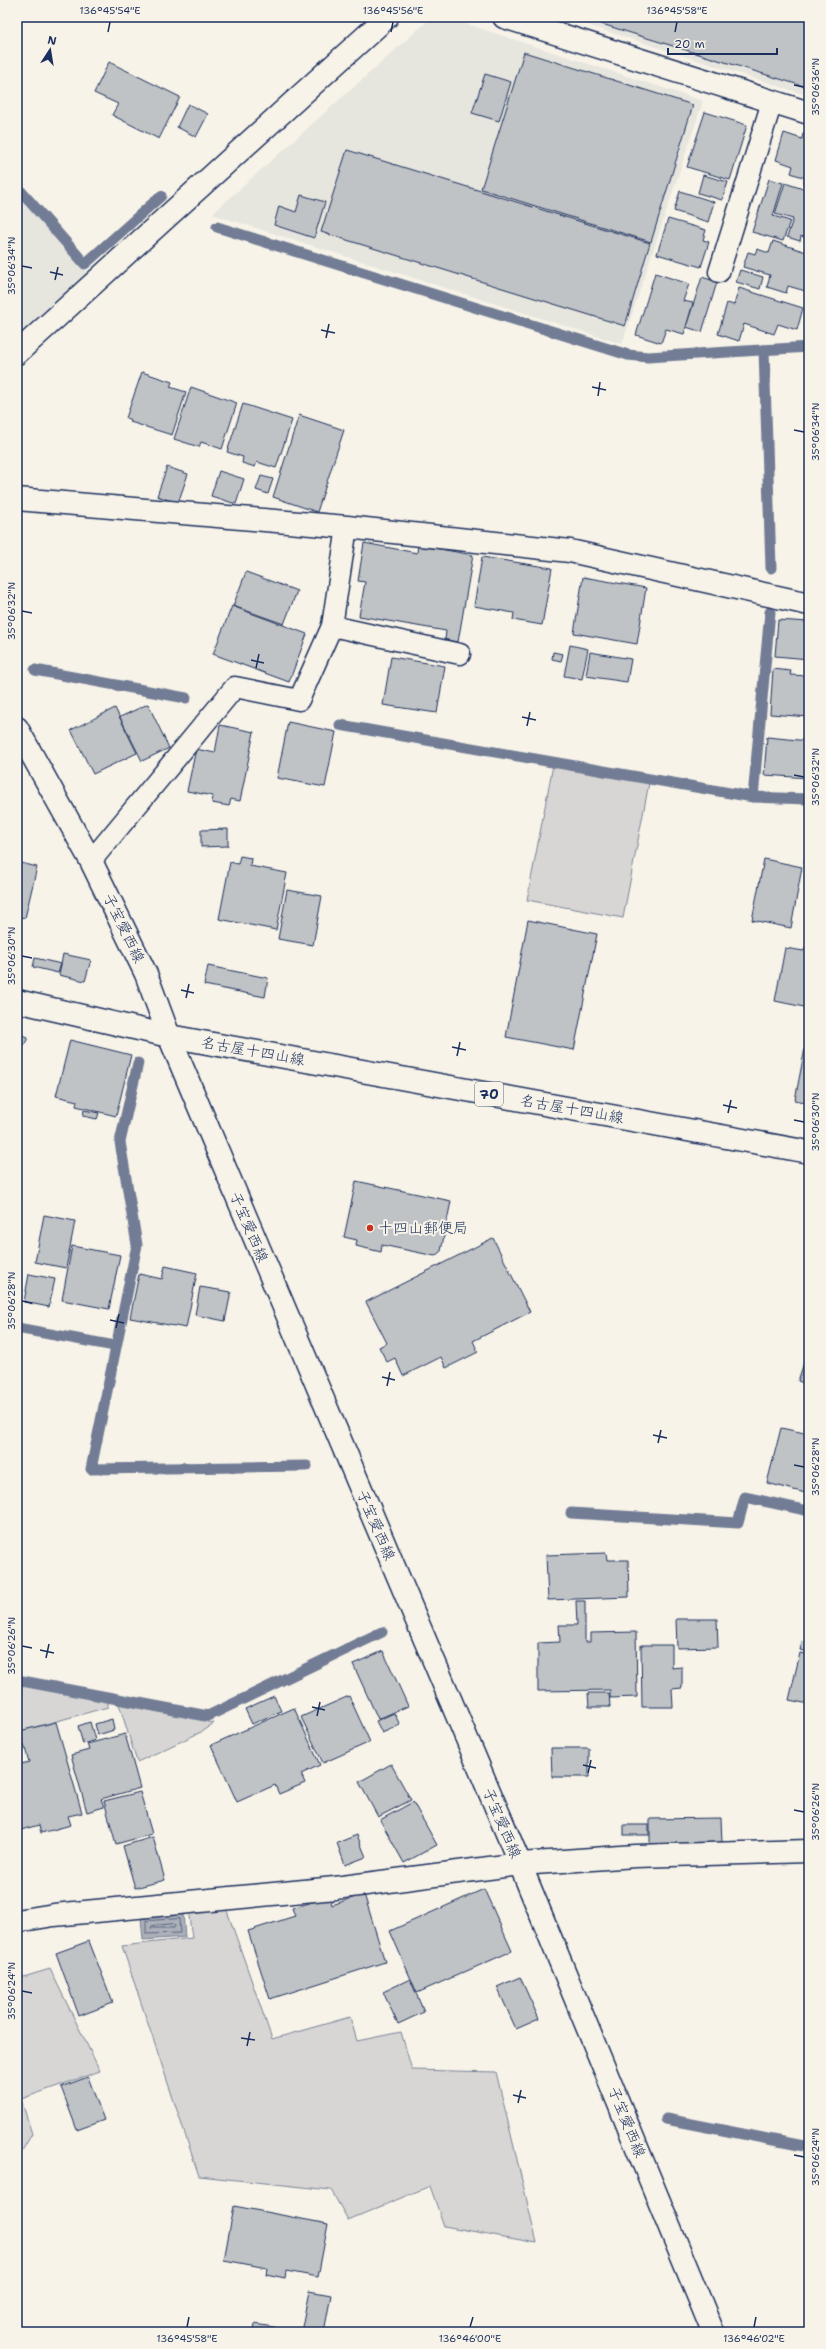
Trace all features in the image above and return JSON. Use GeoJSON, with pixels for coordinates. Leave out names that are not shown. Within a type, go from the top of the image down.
{"type":"FeatureCollection","features":[{"type":"Feature","properties":{"kind":"street"},"geometry":{"type":"LineString","coordinates":[[17,353],[387,17]]}},
{"type":"Feature","properties":{"kind":"street"},"geometry":{"type":"LineString","coordinates":[[504,17],[809,113]]}},
{"type":"Feature","properties":{"kind":"street"},"geometry":{"type":"LineString","coordinates":[[17,499],[347,527],[570,551],[809,604]]}},
{"type":"Feature","properties":{"kind":"street","name":"子宝愛西線"},"geometry":{"type":"LineString","coordinates":[[17,728],[91,861],[146,974],[169,1036],[520,1864],[713,2332]]}},
{"type":"Feature","properties":{"kind":"street","name":"名古屋十四山線"},"geometry":{"type":"LineString","coordinates":[[17,1001],[169,1036],[809,1152]]}},
{"type":"Feature","properties":{"kind":"street"},"geometry":{"type":"LineString","coordinates":[[17,1921],[54,1915],[335,1888],[520,1864],[635,1856],[809,1851]]}},
{"type":"Feature","properties":{"kind":"lane"},"geometry":{"type":"LineString","coordinates":[[719,272],[772,102]]}},
{"type":"Feature","properties":{"kind":"lane"},"geometry":{"type":"LineString","coordinates":[[91,861],[235,687],[299,700],[332,626],[347,527]]}},
{"type":"Feature","properties":{"kind":"lane"},"geometry":{"type":"LineString","coordinates":[[332,626],[460,654]]}},
{"type":"Feature","properties":{"kind":"shaded area"},"geometry":{"type":"Polygon","coordinates":[[[432,17],[445,17],[703,101],[622,344],[212,214],[432,17]]]}},
{"type":"Feature","properties":{"kind":"shaded area"},"geometry":{"type":"Polygon","coordinates":[[[562,17],[809,17],[809,96],[562,17]]]}},
{"type":"Feature","properties":{"kind":"shaded area"},"geometry":{"type":"Polygon","coordinates":[[[17,193],[88,273],[17,337],[17,193]]]}},
{"type":"Feature","properties":{"kind":"shaded area"},"geometry":{"type":"Polygon","coordinates":[[[553,765],[649,783],[623,918],[527,900],[553,765]]]}},
{"type":"Feature","properties":{"kind":"shaded area"},"geometry":{"type":"Polygon","coordinates":[[[17,1684],[108,1700],[108,1707],[17,1732],[17,1684]]]}},
{"type":"Feature","properties":{"kind":"shaded area"},"geometry":{"type":"Polygon","coordinates":[[[119,1704],[214,1723],[201,1732],[137,1762],[119,1704]]]}},
{"type":"Feature","properties":{"kind":"shaded area"},"geometry":{"type":"Polygon","coordinates":[[[226,1908],[272,2039],[350,2017],[357,2041],[401,2032],[412,2070],[496,2072],[537,2243],[444,2226],[430,2186],[348,2220],[331,2190],[199,2176],[122,1946],[192,1938],[188,1909],[226,1908]]]}},
{"type":"Feature","properties":{"kind":"shaded area"},"geometry":{"type":"Polygon","coordinates":[[[50,1969],[100,2071],[21,2099],[32,2134],[17,2159],[17,1979],[50,1969]]]}},
{"type":"Feature","properties":{"kind":"water"},"geometry":{"type":"Polygon","coordinates":[[[183,1914],[185,1937],[143,1940],[141,1918],[183,1914]]]}},
{"type":"Feature","properties":{"kind":"building"},"geometry":{"type":"Polygon","coordinates":[[[579,17],[809,17],[809,88],[579,17]]]}},
{"type":"Feature","properties":{"kind":"building"},"geometry":{"type":"Polygon","coordinates":[[[524,52],[693,105],[651,242],[481,189],[524,52]]]}},
{"type":"Feature","properties":{"kind":"building"},"geometry":{"type":"Polygon","coordinates":[[[109,62],[180,97],[159,139],[112,115],[118,104],[94,93],[109,62]]]}},
{"type":"Feature","properties":{"kind":"building"},"geometry":{"type":"Polygon","coordinates":[[[485,74],[511,82],[499,121],[472,113],[485,74]]]}},
{"type":"Feature","properties":{"kind":"building"},"geometry":{"type":"Polygon","coordinates":[[[188,104],[208,114],[196,137],[177,127],[188,104]]]}},
{"type":"Feature","properties":{"kind":"building"},"geometry":{"type":"Polygon","coordinates":[[[705,112],[747,125],[730,180],[687,167],[705,112]]]}},
{"type":"Feature","properties":{"kind":"building"},"geometry":{"type":"Polygon","coordinates":[[[784,133],[802,139],[803,133],[809,134],[809,186],[803,184],[805,178],[791,173],[793,166],[776,160],[784,133]]]}},
{"type":"Feature","properties":{"kind":"building"},"geometry":{"type":"Polygon","coordinates":[[[347,150],[650,243],[625,326],[321,232],[347,150]]]}},
{"type":"Feature","properties":{"kind":"building"},"geometry":{"type":"Polygon","coordinates":[[[703,175],[728,182],[722,200],[698,193],[703,175]]]}},
{"type":"Feature","properties":{"kind":"building"},"geometry":{"type":"Polygon","coordinates":[[[769,179],[783,183],[773,216],[790,221],[783,241],[752,232],[769,179]]]}},
{"type":"Feature","properties":{"kind":"building"},"geometry":{"type":"Polygon","coordinates":[[[785,183],[809,191],[809,239],[801,236],[800,241],[787,237],[793,219],[775,214],[785,183]]]}},
{"type":"Feature","properties":{"kind":"building"},"geometry":{"type":"Polygon","coordinates":[[[680,191],[714,202],[708,222],[674,211],[680,191]]]}},
{"type":"Feature","properties":{"kind":"building"},"geometry":{"type":"Polygon","coordinates":[[[301,195],[325,202],[314,238],[274,225],[279,206],[296,212],[301,195]]]}},
{"type":"Feature","properties":{"kind":"building"},"geometry":{"type":"Polygon","coordinates":[[[668,219],[706,230],[703,240],[709,242],[701,267],[657,254],[668,219]]]}},
{"type":"Feature","properties":{"kind":"building"},"geometry":{"type":"Polygon","coordinates":[[[773,241],[809,253],[809,292],[788,286],[786,293],[767,287],[770,275],[743,267],[748,252],[755,254],[757,249],[769,253],[773,241]]]}},
{"type":"Feature","properties":{"kind":"building"},"geometry":{"type":"Polygon","coordinates":[[[740,270],[763,277],[760,289],[736,282],[740,270]]]}},
{"type":"Feature","properties":{"kind":"building"},"geometry":{"type":"Polygon","coordinates":[[[655,273],[689,284],[683,301],[693,303],[684,334],[666,329],[661,343],[636,335],[655,273]]]}},
{"type":"Feature","properties":{"kind":"building"},"geometry":{"type":"Polygon","coordinates":[[[702,277],[717,282],[702,332],[686,327],[702,277]]]}},
{"type":"Feature","properties":{"kind":"building"},"geometry":{"type":"Polygon","coordinates":[[[739,288],[803,308],[797,330],[778,324],[774,334],[744,324],[739,341],[718,334],[727,303],[734,305],[739,288]]]}},
{"type":"Feature","properties":{"kind":"building"},"geometry":{"type":"Polygon","coordinates":[[[142,372],[172,382],[170,387],[186,392],[172,435],[130,422],[131,420],[126,418],[142,372]]]}},
{"type":"Feature","properties":{"kind":"building"},"geometry":{"type":"Polygon","coordinates":[[[191,387],[237,403],[222,449],[201,442],[199,447],[174,439],[191,387]]]}},
{"type":"Feature","properties":{"kind":"building"},"geometry":{"type":"Polygon","coordinates":[[[243,404],[292,420],[276,468],[257,462],[255,467],[242,463],[243,457],[227,452],[243,404]]]}},
{"type":"Feature","properties":{"kind":"building"},"geometry":{"type":"Polygon","coordinates":[[[299,415],[344,430],[317,512],[273,497],[299,415]]]}},
{"type":"Feature","properties":{"kind":"building"},"geometry":{"type":"Polygon","coordinates":[[[167,467],[188,474],[178,503],[157,496],[167,467]]]}},
{"type":"Feature","properties":{"kind":"building"},"geometry":{"type":"Polygon","coordinates":[[[219,471],[244,479],[236,504],[211,496],[219,471]]]}},
{"type":"Feature","properties":{"kind":"building"},"geometry":{"type":"Polygon","coordinates":[[[261,476],[273,479],[268,494],[256,490],[261,476]]]}},
{"type":"Feature","properties":{"kind":"building"},"geometry":{"type":"Polygon","coordinates":[[[364,543],[417,553],[418,545],[473,555],[458,642],[445,640],[446,631],[359,616],[365,582],[358,581],[364,543]]]}},
{"type":"Feature","properties":{"kind":"building"},"geometry":{"type":"Polygon","coordinates":[[[482,557],[552,568],[542,625],[513,620],[514,613],[474,606],[482,557]]]}},
{"type":"Feature","properties":{"kind":"building"},"geometry":{"type":"Polygon","coordinates":[[[246,572],[297,591],[284,624],[233,606],[246,572]]]}},
{"type":"Feature","properties":{"kind":"building"},"geometry":{"type":"Polygon","coordinates":[[[583,577],[646,588],[637,644],[574,633],[583,577]]]}},
{"type":"Feature","properties":{"kind":"building"},"geometry":{"type":"Polygon","coordinates":[[[232,606],[307,634],[289,682],[213,654],[232,606]]]}},
{"type":"Feature","properties":{"kind":"building"},"geometry":{"type":"Polygon","coordinates":[[[778,620],[809,622],[809,659],[775,656],[778,620]]]}},
{"type":"Feature","properties":{"kind":"building"},"geometry":{"type":"Polygon","coordinates":[[[570,645],[588,649],[582,679],[564,676],[570,645]]]}},
{"type":"Feature","properties":{"kind":"building"},"geometry":{"type":"Polygon","coordinates":[[[553,652],[563,654],[561,661],[552,659],[553,652]]]}},
{"type":"Feature","properties":{"kind":"building"},"geometry":{"type":"Polygon","coordinates":[[[590,652],[631,659],[627,682],[586,676],[590,652]]]}},
{"type":"Feature","properties":{"kind":"building"},"geometry":{"type":"Polygon","coordinates":[[[391,657],[445,666],[437,713],[383,705],[391,657]]]}},
{"type":"Feature","properties":{"kind":"building"},"geometry":{"type":"Polygon","coordinates":[[[773,669],[791,671],[790,675],[809,676],[809,717],[770,714],[773,669]]]}},
{"type":"Feature","properties":{"kind":"building"},"geometry":{"type":"Polygon","coordinates":[[[148,704],[169,748],[142,761],[120,717],[148,704]]]}},
{"type":"Feature","properties":{"kind":"building"},"geometry":{"type":"Polygon","coordinates":[[[115,708],[137,753],[93,774],[71,730],[115,708]]]}},
{"type":"Feature","properties":{"kind":"building"},"geometry":{"type":"Polygon","coordinates":[[[288,722],[336,732],[325,787],[277,778],[288,722]]]}},
{"type":"Feature","properties":{"kind":"building"},"geometry":{"type":"Polygon","coordinates":[[[220,725],[254,732],[240,801],[231,799],[229,806],[212,803],[213,796],[187,791],[196,749],[215,753],[220,725]]]}},
{"type":"Feature","properties":{"kind":"building"},"geometry":{"type":"Polygon","coordinates":[[[767,737],[809,741],[809,778],[764,775],[767,737]]]}},
{"type":"Feature","properties":{"kind":"building"},"geometry":{"type":"Polygon","coordinates":[[[228,829],[228,846],[201,847],[201,830],[228,829]]]}},
{"type":"Feature","properties":{"kind":"building"},"geometry":{"type":"Polygon","coordinates":[[[809,837],[809,863],[804,862],[809,837]]]}},
{"type":"Feature","properties":{"kind":"building"},"geometry":{"type":"Polygon","coordinates":[[[240,856],[251,858],[250,866],[287,873],[276,930],[219,919],[230,862],[238,864],[240,856]]]}},
{"type":"Feature","properties":{"kind":"building"},"geometry":{"type":"Polygon","coordinates":[[[764,859],[802,867],[791,928],[752,920],[764,859]]]}},
{"type":"Feature","properties":{"kind":"building"},"geometry":{"type":"Polygon","coordinates":[[[17,862],[37,867],[25,918],[17,916],[17,862]]]}},
{"type":"Feature","properties":{"kind":"building"},"geometry":{"type":"Polygon","coordinates":[[[287,890],[322,896],[313,945],[278,939],[287,890]]]}},
{"type":"Feature","properties":{"kind":"building"},"geometry":{"type":"Polygon","coordinates":[[[528,920],[597,934],[574,1050],[506,1037],[528,920]]]}},
{"type":"Feature","properties":{"kind":"building"},"geometry":{"type":"Polygon","coordinates":[[[806,946],[809,946],[809,1008],[775,1001],[785,948],[804,951],[806,946]]]}},
{"type":"Feature","properties":{"kind":"building"},"geometry":{"type":"Polygon","coordinates":[[[63,954],[91,960],[85,981],[59,975],[63,954]]]}},
{"type":"Feature","properties":{"kind":"building"},"geometry":{"type":"Polygon","coordinates":[[[35,958],[61,964],[58,973],[33,967],[35,958]]]}},
{"type":"Feature","properties":{"kind":"building"},"geometry":{"type":"Polygon","coordinates":[[[208,966],[268,978],[265,997],[204,985],[208,966]]]}},
{"type":"Feature","properties":{"kind":"building"},"geometry":{"type":"Polygon","coordinates":[[[17,1032],[28,1038],[17,1058],[17,1032]]]}},
{"type":"Feature","properties":{"kind":"building"},"geometry":{"type":"Polygon","coordinates":[[[70,1040],[131,1055],[116,1116],[76,1106],[77,1101],[56,1096],[70,1040]]]}},
{"type":"Feature","properties":{"kind":"building"},"geometry":{"type":"Polygon","coordinates":[[[806,1043],[809,1043],[809,1103],[795,1100],[806,1043]]]}},
{"type":"Feature","properties":{"kind":"building"},"geometry":{"type":"Polygon","coordinates":[[[84,1110],[99,1113],[97,1119],[83,1116],[84,1110]]]}},
{"type":"Feature","properties":{"kind":"building"},"geometry":{"type":"Polygon","coordinates":[[[356,1181],[451,1201],[441,1251],[435,1256],[382,1245],[381,1252],[356,1246],[357,1240],[344,1237],[356,1181]]]}},
{"type":"Feature","properties":{"kind":"building"},"geometry":{"type":"Polygon","coordinates":[[[44,1215],[75,1221],[66,1268],[35,1262],[44,1215]]]}},
{"type":"Feature","properties":{"kind":"building"},"geometry":{"type":"Polygon","coordinates":[[[493,1238],[530,1312],[473,1341],[478,1352],[446,1368],[441,1357],[403,1376],[395,1358],[387,1362],[379,1347],[387,1343],[366,1302],[493,1238]]]}},
{"type":"Feature","properties":{"kind":"building"},"geometry":{"type":"Polygon","coordinates":[[[72,1246],[120,1255],[109,1309],[62,1300],[72,1246]]]}},
{"type":"Feature","properties":{"kind":"building"},"geometry":{"type":"Polygon","coordinates":[[[165,1266],[197,1273],[186,1328],[130,1318],[139,1274],[162,1279],[165,1266]]]}},
{"type":"Feature","properties":{"kind":"building"},"geometry":{"type":"Polygon","coordinates":[[[29,1274],[55,1279],[49,1307],[24,1302],[29,1274]]]}},
{"type":"Feature","properties":{"kind":"building"},"geometry":{"type":"Polygon","coordinates":[[[200,1287],[231,1292],[225,1321],[195,1315],[200,1287]]]}},
{"type":"Feature","properties":{"kind":"building"},"geometry":{"type":"Polygon","coordinates":[[[809,1347],[809,1385],[798,1381],[809,1347]]]}},
{"type":"Feature","properties":{"kind":"building"},"geometry":{"type":"Polygon","coordinates":[[[781,1428],[809,1434],[809,1494],[767,1483],[781,1428]]]}},
{"type":"Feature","properties":{"kind":"building"},"geometry":{"type":"Polygon","coordinates":[[[606,1553],[607,1560],[628,1560],[629,1597],[548,1600],[546,1555],[606,1553]]]}},
{"type":"Feature","properties":{"kind":"building"},"geometry":{"type":"Polygon","coordinates":[[[576,1601],[585,1601],[585,1642],[590,1642],[590,1633],[636,1632],[637,1697],[610,1698],[610,1690],[538,1691],[538,1643],[560,1642],[559,1625],[577,1625],[576,1601]]]}},
{"type":"Feature","properties":{"kind":"building"},"geometry":{"type":"Polygon","coordinates":[[[676,1619],[717,1619],[718,1647],[677,1648],[676,1619]]]}},
{"type":"Feature","properties":{"kind":"building"},"geometry":{"type":"Polygon","coordinates":[[[802,1642],[809,1643],[809,1652],[800,1650],[802,1642]]]}},
{"type":"Feature","properties":{"kind":"building"},"geometry":{"type":"Polygon","coordinates":[[[641,1645],[672,1645],[672,1668],[682,1667],[682,1688],[672,1689],[673,1707],[642,1707],[641,1645]]]}},
{"type":"Feature","properties":{"kind":"building"},"geometry":{"type":"Polygon","coordinates":[[[383,1651],[408,1706],[378,1719],[353,1664],[383,1651]]]}},
{"type":"Feature","properties":{"kind":"building"},"geometry":{"type":"Polygon","coordinates":[[[800,1653],[809,1655],[809,1704],[789,1700],[800,1653]]]}},
{"type":"Feature","properties":{"kind":"building"},"geometry":{"type":"Polygon","coordinates":[[[588,1693],[609,1693],[610,1707],[589,1707],[588,1693]]]}},
{"type":"Feature","properties":{"kind":"building"},"geometry":{"type":"Polygon","coordinates":[[[274,1696],[281,1711],[252,1724],[245,1709],[274,1696]]]}},
{"type":"Feature","properties":{"kind":"building"},"geometry":{"type":"Polygon","coordinates":[[[349,1696],[370,1742],[323,1763],[301,1717],[349,1696]]]}},
{"type":"Feature","properties":{"kind":"building"},"geometry":{"type":"Polygon","coordinates":[[[294,1708],[320,1765],[301,1774],[305,1783],[279,1794],[275,1785],[237,1802],[211,1745],[294,1708]]]}},
{"type":"Feature","properties":{"kind":"building"},"geometry":{"type":"Polygon","coordinates":[[[394,1713],[400,1725],[382,1733],[376,1721],[394,1713]]]}},
{"type":"Feature","properties":{"kind":"building"},"geometry":{"type":"Polygon","coordinates":[[[112,1719],[114,1730],[98,1735],[95,1724],[112,1719]]]}},
{"type":"Feature","properties":{"kind":"building"},"geometry":{"type":"Polygon","coordinates":[[[56,1722],[82,1813],[68,1816],[71,1825],[41,1833],[39,1825],[17,1831],[17,1765],[29,1762],[20,1731],[56,1722]]]}},
{"type":"Feature","properties":{"kind":"building"},"geometry":{"type":"Polygon","coordinates":[[[90,1722],[95,1740],[83,1744],[78,1726],[90,1722]]]}},
{"type":"Feature","properties":{"kind":"building"},"geometry":{"type":"Polygon","coordinates":[[[125,1734],[140,1788],[101,1799],[104,1807],[87,1812],[71,1755],[89,1750],[87,1744],[125,1734]]]}},
{"type":"Feature","properties":{"kind":"building"},"geometry":{"type":"Polygon","coordinates":[[[551,1748],[589,1748],[589,1777],[552,1777],[551,1748]]]}},
{"type":"Feature","properties":{"kind":"building"},"geometry":{"type":"Polygon","coordinates":[[[391,1764],[411,1800],[378,1817],[359,1782],[391,1764]]]}},
{"type":"Feature","properties":{"kind":"building"},"geometry":{"type":"Polygon","coordinates":[[[140,1792],[152,1834],[116,1844],[104,1801],[140,1792]]]}},
{"type":"Feature","properties":{"kind":"building"},"geometry":{"type":"Polygon","coordinates":[[[413,1802],[437,1845],[404,1863],[380,1820],[413,1802]]]}},
{"type":"Feature","properties":{"kind":"building"},"geometry":{"type":"Polygon","coordinates":[[[721,1818],[722,1843],[650,1844],[650,1819],[721,1818]]]}},
{"type":"Feature","properties":{"kind":"building"},"geometry":{"type":"Polygon","coordinates":[[[624,1825],[649,1825],[649,1835],[624,1835],[624,1825]]]}},
{"type":"Feature","properties":{"kind":"building"},"geometry":{"type":"Polygon","coordinates":[[[357,1835],[366,1857],[345,1865],[337,1843],[357,1835]]]}},
{"type":"Feature","properties":{"kind":"building"},"geometry":{"type":"Polygon","coordinates":[[[153,1837],[165,1880],[135,1888],[123,1846],[153,1837]]]}},
{"type":"Feature","properties":{"kind":"building"},"geometry":{"type":"Polygon","coordinates":[[[484,1889],[512,1951],[417,1993],[390,1931],[484,1889]]]}},
{"type":"Feature","properties":{"kind":"building"},"geometry":{"type":"Polygon","coordinates":[[[364,1894],[385,1962],[270,1999],[248,1931],[295,1916],[292,1908],[330,1897],[332,1905],[364,1894]]]}},
{"type":"Feature","properties":{"kind":"building"},"geometry":{"type":"Polygon","coordinates":[[[89,1941],[113,2003],[79,2016],[56,1953],[89,1941]]]}},
{"type":"Feature","properties":{"kind":"building"},"geometry":{"type":"Polygon","coordinates":[[[520,1977],[539,2019],[516,2029],[497,1987],[520,1977]]]}},
{"type":"Feature","properties":{"kind":"building"},"geometry":{"type":"Polygon","coordinates":[[[410,1979],[424,2012],[398,2024],[383,1992],[410,1979]]]}},
{"type":"Feature","properties":{"kind":"building"},"geometry":{"type":"Polygon","coordinates":[[[88,2077],[104,2120],[77,2130],[61,2087],[88,2077]]]}},
{"type":"Feature","properties":{"kind":"building"},"geometry":{"type":"Polygon","coordinates":[[[234,2206],[328,2224],[318,2277],[286,2271],[285,2278],[266,2274],[267,2268],[224,2260],[234,2206]]]}},
{"type":"Feature","properties":{"kind":"building"},"geometry":{"type":"Polygon","coordinates":[[[309,2291],[331,2295],[324,2332],[301,2332],[309,2291]]]}},
{"type":"Feature","properties":{"kind":"building"},"geometry":{"type":"Polygon","coordinates":[[[255,2324],[279,2328],[278,2332],[254,2332],[255,2324]]]}},
{"type":"Feature","properties":{"kind":"waterway"},"geometry":{"type":"LineString","coordinates":[[17,187],[85,264],[161,196]]}},
{"type":"Feature","properties":{"kind":"waterway"},"geometry":{"type":"LineString","coordinates":[[217,227],[628,355],[648,357],[809,347]]}},
{"type":"Feature","properties":{"kind":"waterway"},"geometry":{"type":"LineString","coordinates":[[764,350],[771,568]]}},
{"type":"Feature","properties":{"kind":"waterway"},"geometry":{"type":"LineString","coordinates":[[770,612],[753,797],[809,799]]}},
{"type":"Feature","properties":{"kind":"waterway"},"geometry":{"type":"LineString","coordinates":[[35,670],[186,698]]}},
{"type":"Feature","properties":{"kind":"waterway"},"geometry":{"type":"LineString","coordinates":[[340,725],[753,797]]}},
{"type":"Feature","properties":{"kind":"waterway"},"geometry":{"type":"LineString","coordinates":[[138,1063],[120,1142],[137,1245],[91,1469],[307,1466]]}},
{"type":"Feature","properties":{"kind":"waterway"},"geometry":{"type":"LineString","coordinates":[[17,1328],[115,1346]]}},
{"type":"Feature","properties":{"kind":"waterway"},"geometry":{"type":"LineString","coordinates":[[571,1513],[738,1523],[745,1497],[809,1511]]}},
{"type":"Feature","properties":{"kind":"waterway"},"geometry":{"type":"LineString","coordinates":[[17,1680],[208,1716],[382,1632]]}},
{"type":"Feature","properties":{"kind":"waterway"},"geometry":{"type":"LineString","coordinates":[[666,2119],[809,2147]]}},
{"type":"Feature","properties":{"kind":"place","name":"十四山郵便局"},"geometry":{"type":"Point","coordinates":[370,1228]}}]}
